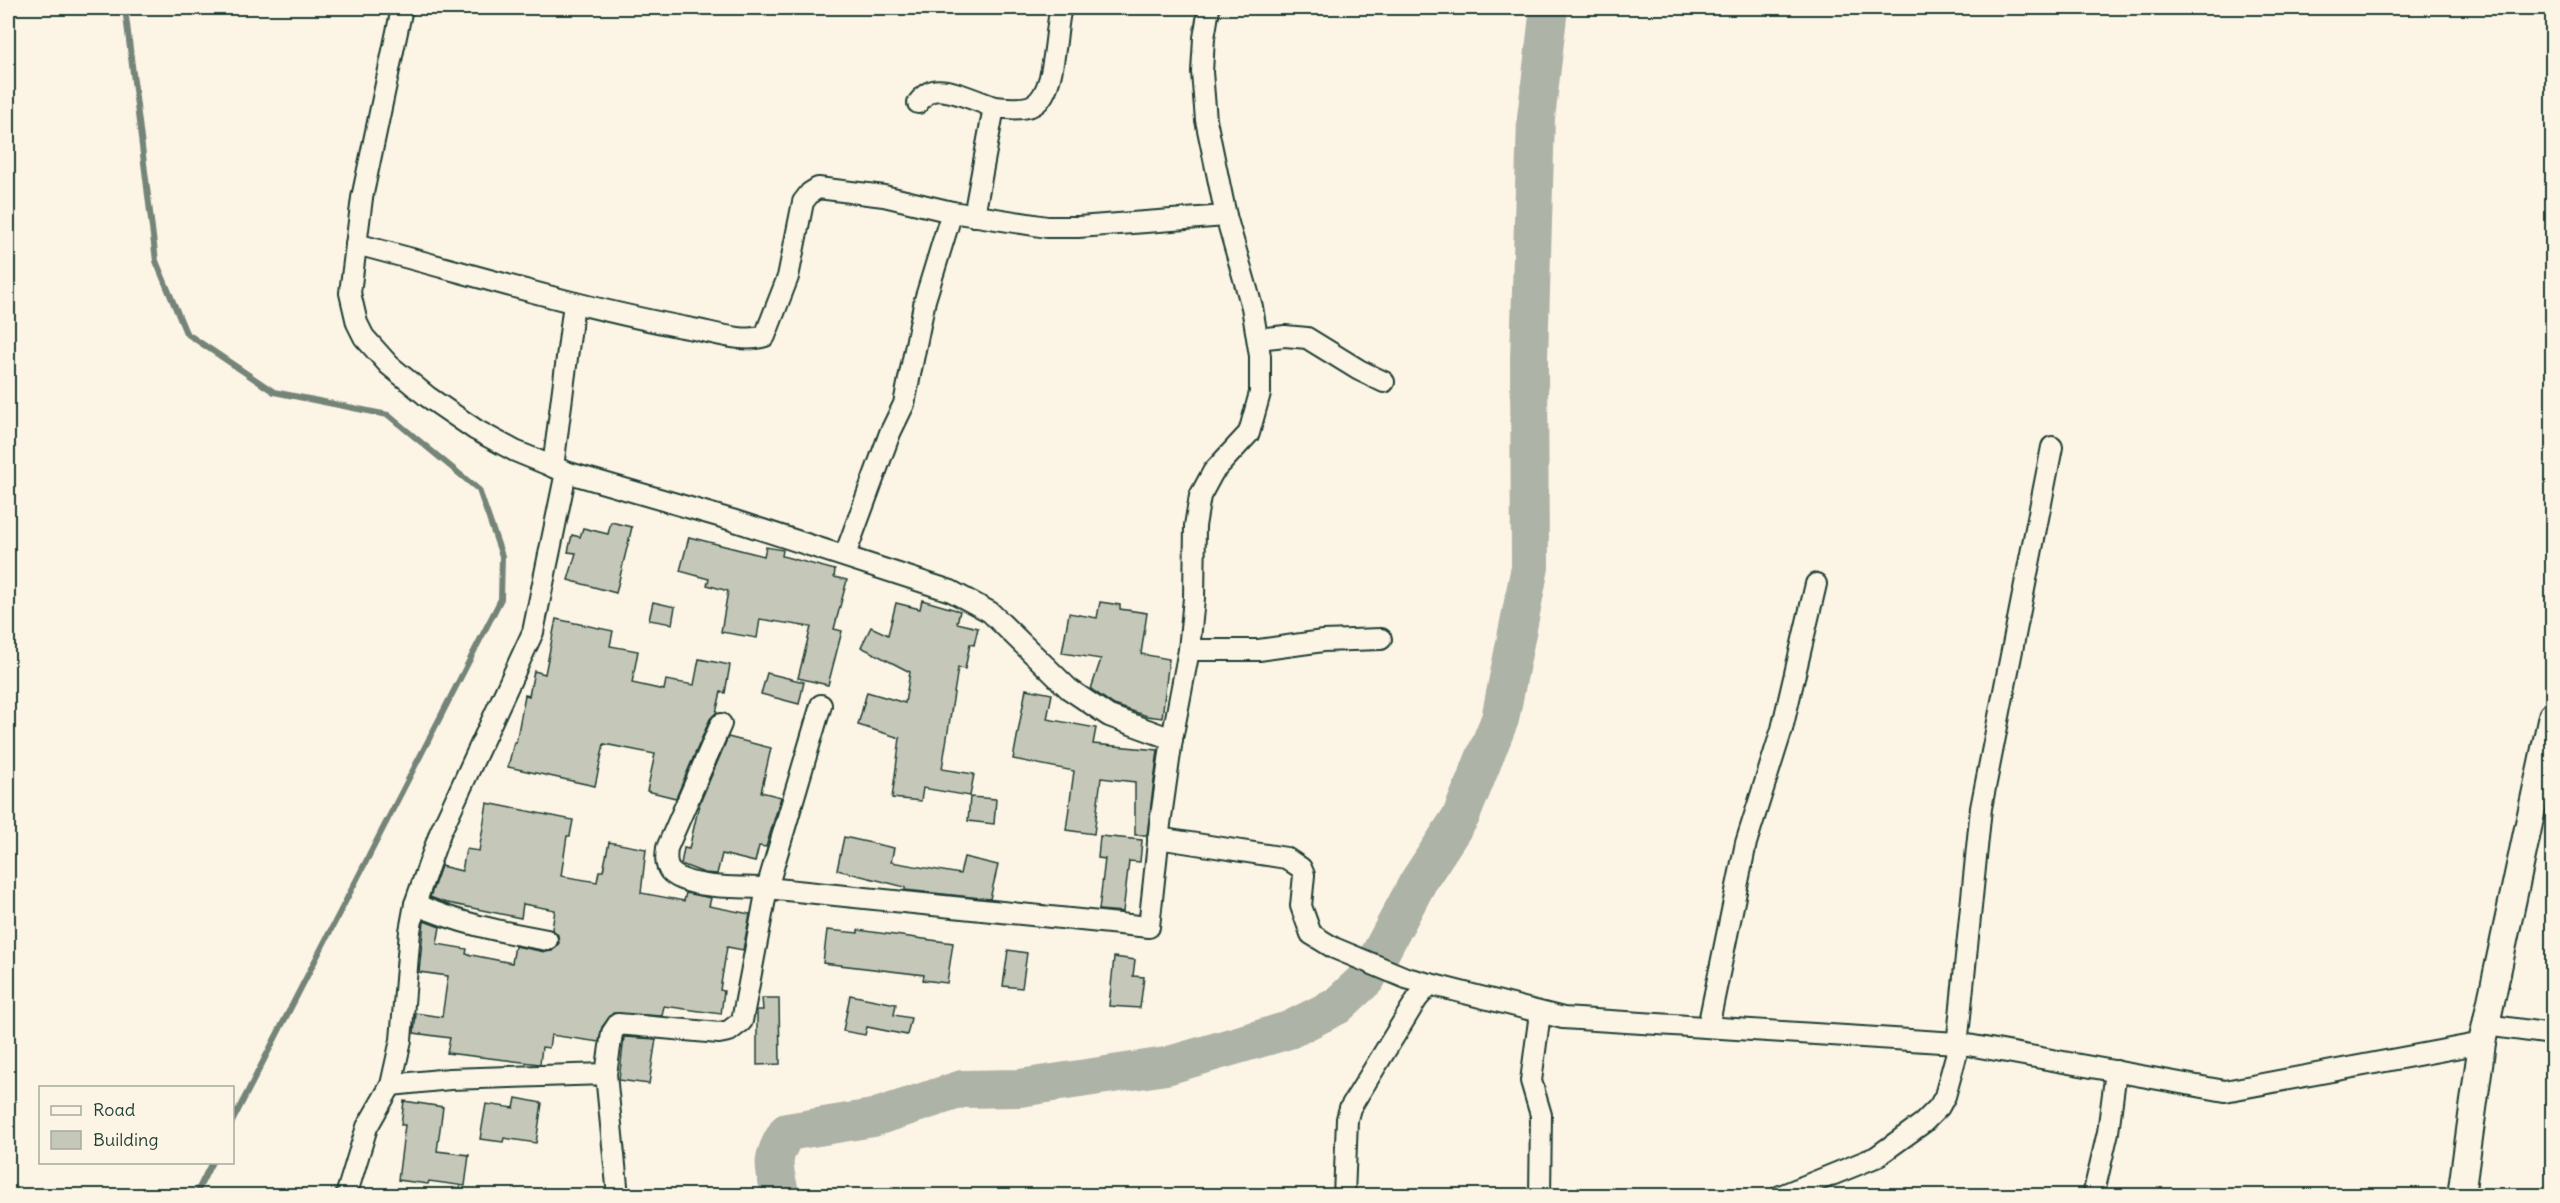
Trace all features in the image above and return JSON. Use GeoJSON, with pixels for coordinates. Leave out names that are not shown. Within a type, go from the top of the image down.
{"type":"FeatureCollection","features":[{"type":"Feature","properties":{"kind":"street"},"geometry":{"type":"LineString","coordinates":[[402,8],[362,198],[350,293],[353,309],[364,337],[374,349],[428,397],[476,430],[515,452],[560,470],[617,485],[845,555],[951,591],[990,612],[1069,689],[1109,716],[1172,740]]}},
{"type":"Feature","properties":{"kind":"street"},"geometry":{"type":"LineString","coordinates":[[918,103],[928,93],[937,90],[954,93],[994,107],[1027,107],[1042,98],[1051,73],[1061,8]]}},
{"type":"Feature","properties":{"kind":"street"},"geometry":{"type":"LineString","coordinates":[[721,724],[669,840],[666,861],[671,871],[687,880],[708,886],[767,888],[1149,927],[1158,838],[1172,740],[1189,650],[1194,598],[1195,526],[1200,496],[1214,471],[1249,433],[1260,393],[1258,339],[1252,307],[1226,216],[1206,120],[1202,72],[1209,8]]}},
{"type":"Feature","properties":{"kind":"street"},"geometry":{"type":"LineString","coordinates":[[974,216],[994,107]]}},
{"type":"Feature","properties":{"kind":"street"},"geometry":{"type":"LineString","coordinates":[[356,244],[574,303],[656,322],[739,338],[758,339],[765,336],[780,303],[788,277],[801,209],[806,197],[814,190],[826,188],[884,196],[952,213],[1017,224],[1078,227],[1226,216]]}},
{"type":"Feature","properties":{"kind":"street"},"geometry":{"type":"LineString","coordinates":[[845,555],[890,433],[904,404],[925,300],[952,213]]}},
{"type":"Feature","properties":{"kind":"street"},"geometry":{"type":"LineString","coordinates":[[346,1196],[367,1127],[391,1084],[401,1040],[410,931],[416,904],[440,833],[533,632],[560,470],[574,303]]}},
{"type":"Feature","properties":{"kind":"street"},"geometry":{"type":"LineString","coordinates":[[1258,339],[1285,336],[1308,338],[1359,370],[1384,382]]}},
{"type":"Feature","properties":{"kind":"street"},"geometry":{"type":"LineString","coordinates":[[1780,1196],[1876,1157],[1923,1123],[1939,1107],[1945,1096],[1957,1043],[1981,808],[2052,447]]}},
{"type":"Feature","properties":{"kind":"street"},"geometry":{"type":"LineString","coordinates":[[1708,1027],[1746,843],[1782,729],[1816,584]]}},
{"type":"Feature","properties":{"kind":"street"},"geometry":{"type":"LineString","coordinates":[[1189,650],[1258,650],[1323,641],[1381,639]]}},
{"type":"Feature","properties":{"kind":"street"},"geometry":{"type":"LineString","coordinates":[[618,1196],[606,1074],[612,1033],[618,1024],[719,1033],[729,1031],[742,1021],[767,888],[821,705]]}},
{"type":"Feature","properties":{"kind":"street"},"geometry":{"type":"LineString","coordinates":[[2461,1196],[2484,1034],[2553,716]]}},
{"type":"Feature","properties":{"kind":"street"},"geometry":{"type":"LineString","coordinates":[[1158,838],[1286,858],[1301,868],[1304,875],[1301,906],[1311,934],[1334,948],[1406,978],[1563,1018],[1957,1043],[2225,1091],[2484,1034],[2553,1034]]}},
{"type":"Feature","properties":{"kind":"street"},"geometry":{"type":"LineString","coordinates":[[416,904],[478,926],[547,940]]}},
{"type":"Feature","properties":{"kind":"street"},"geometry":{"type":"LineString","coordinates":[[1344,1196],[1347,1119],[1350,1108],[1417,999],[1430,984]]}},
{"type":"Feature","properties":{"kind":"street"},"geometry":{"type":"LineString","coordinates":[[1540,1013],[1531,1081],[1541,1115],[1540,1196]]}},
{"type":"Feature","properties":{"kind":"street"},"geometry":{"type":"LineString","coordinates":[[2092,1196],[2108,1132],[2116,1071]]}},
{"type":"Feature","properties":{"kind":"street"},"geometry":{"type":"LineString","coordinates":[[391,1084],[461,1078],[606,1074]]}},
{"type":"Feature","properties":{"kind":"building"},"geometry":{"type":"Polygon","coordinates":[[[611,522],[632,527],[616,593],[568,580],[576,553],[568,552],[572,535],[580,537],[583,528],[608,534],[611,522]]]}},
{"type":"Feature","properties":{"kind":"building"},"geometry":{"type":"Polygon","coordinates":[[[689,537],[764,556],[766,547],[783,550],[782,556],[835,570],[834,577],[847,580],[834,629],[842,631],[828,685],[798,678],[811,627],[760,619],[757,638],[721,632],[728,591],[707,585],[709,579],[680,571],[689,537]]]}},
{"type":"Feature","properties":{"kind":"building"},"geometry":{"type":"Polygon","coordinates":[[[922,600],[960,611],[957,623],[978,628],[974,645],[970,644],[965,669],[958,668],[942,769],[974,774],[970,796],[923,788],[921,801],[892,798],[900,738],[858,725],[867,692],[905,703],[910,672],[861,647],[871,627],[888,635],[896,603],[920,609],[922,600]]]}},
{"type":"Feature","properties":{"kind":"building"},"geometry":{"type":"Polygon","coordinates":[[[653,602],[675,607],[672,624],[649,620],[653,602]]]}},
{"type":"Feature","properties":{"kind":"building"},"geometry":{"type":"Polygon","coordinates":[[[1100,602],[1120,605],[1120,609],[1147,613],[1141,654],[1169,659],[1162,718],[1147,716],[1114,705],[1091,689],[1101,659],[1062,653],[1069,613],[1097,618],[1100,602]]]}},
{"type":"Feature","properties":{"kind":"building"},"geometry":{"type":"Polygon","coordinates":[[[556,619],[613,631],[610,646],[638,651],[632,683],[664,690],[666,680],[694,685],[699,659],[730,665],[725,693],[721,692],[716,713],[710,719],[676,798],[647,791],[655,754],[604,744],[595,786],[508,767],[514,742],[516,743],[525,695],[529,696],[534,671],[545,674],[556,619]]]}},
{"type":"Feature","properties":{"kind":"building"},"geometry":{"type":"Polygon","coordinates":[[[767,673],[804,682],[799,704],[761,694],[767,673]]]}},
{"type":"Feature","properties":{"kind":"building"},"geometry":{"type":"Polygon","coordinates":[[[1026,689],[1052,694],[1047,719],[1096,728],[1093,744],[1158,750],[1147,835],[1135,835],[1135,782],[1101,778],[1094,834],[1066,830],[1074,771],[1013,759],[1026,689]]]}},
{"type":"Feature","properties":{"kind":"building"},"geometry":{"type":"Polygon","coordinates":[[[728,737],[771,748],[761,792],[781,797],[766,847],[759,846],[755,862],[722,854],[717,874],[704,873],[681,864],[684,848],[689,849],[699,805],[728,737]]]}},
{"type":"Feature","properties":{"kind":"building"},"geometry":{"type":"Polygon","coordinates":[[[970,797],[996,799],[994,824],[968,821],[970,797]]]}},
{"type":"Feature","properties":{"kind":"building"},"geometry":{"type":"Polygon","coordinates":[[[487,803],[573,820],[570,836],[567,836],[561,876],[597,882],[599,871],[603,871],[609,842],[646,849],[641,893],[684,901],[686,893],[711,898],[709,906],[750,914],[743,950],[727,947],[720,990],[724,991],[721,1014],[664,1006],[662,1016],[613,1013],[602,1027],[599,1042],[551,1035],[549,1048],[542,1047],[540,1064],[447,1053],[450,1038],[414,1033],[416,1013],[442,1017],[448,976],[419,972],[424,921],[440,927],[437,944],[467,949],[466,954],[512,963],[515,946],[545,952],[552,951],[559,943],[558,935],[552,929],[555,910],[523,904],[521,918],[443,902],[430,897],[441,866],[462,871],[466,849],[479,851],[487,803]]]}},
{"type":"Feature","properties":{"kind":"building"},"geometry":{"type":"Polygon","coordinates":[[[1100,836],[1142,840],[1140,862],[1129,861],[1123,912],[1099,910],[1105,859],[1098,858],[1100,836]]]}},
{"type":"Feature","properties":{"kind":"building"},"geometry":{"type":"Polygon","coordinates":[[[844,837],[894,848],[891,862],[960,874],[964,857],[998,865],[990,899],[905,890],[905,887],[837,870],[844,837]]]}},
{"type":"Feature","properties":{"kind":"building"},"geometry":{"type":"Polygon","coordinates":[[[827,930],[858,933],[858,930],[953,943],[947,983],[923,980],[924,975],[823,963],[827,930]]]}},
{"type":"Feature","properties":{"kind":"building"},"geometry":{"type":"Polygon","coordinates":[[[1008,950],[1027,953],[1022,988],[1003,986],[1008,950]]]}},
{"type":"Feature","properties":{"kind":"building"},"geometry":{"type":"Polygon","coordinates":[[[1114,957],[1135,960],[1133,976],[1144,977],[1140,1008],[1109,1006],[1114,957]]]}},
{"type":"Feature","properties":{"kind":"building"},"geometry":{"type":"Polygon","coordinates":[[[850,995],[896,1004],[894,1015],[911,1018],[907,1035],[867,1027],[865,1035],[843,1031],[850,995]]]}},
{"type":"Feature","properties":{"kind":"building"},"geometry":{"type":"Polygon","coordinates":[[[762,998],[779,998],[780,1064],[757,1065],[757,1010],[763,1010],[762,998]]]}},
{"type":"Feature","properties":{"kind":"building"},"geometry":{"type":"Polygon","coordinates":[[[624,1037],[656,1039],[649,1084],[619,1080],[624,1037]]]}},
{"type":"Feature","properties":{"kind":"building"},"geometry":{"type":"Polygon","coordinates":[[[516,1098],[542,1103],[536,1143],[504,1138],[503,1142],[480,1139],[486,1104],[514,1108],[516,1098]]]}},
{"type":"Feature","properties":{"kind":"building"},"geometry":{"type":"Polygon","coordinates":[[[404,1101],[443,1107],[437,1151],[469,1155],[465,1186],[398,1180],[405,1125],[401,1125],[404,1101]]]}},
{"type":"Feature","properties":{"kind":"waterway"},"geometry":{"type":"LineString","coordinates":[[125,8],[156,261],[186,333],[274,392],[388,415],[479,490],[502,556],[501,599],[234,1118]]}},
{"type":"Feature","properties":{"kind":"waterway"},"geometry":{"type":"LineString","coordinates":[[781,1196],[775,1163],[778,1149],[787,1132],[873,1118],[962,1089],[1020,1088],[1166,1066],[1289,1030],[1337,1006],[1367,978],[1418,882],[1461,816],[1500,719],[1530,567],[1529,359],[1536,118],[1549,8]]}},
{"type":"Feature","properties":{"kind":"waterway"},"geometry":{"type":"LineString","coordinates":[[195,1196],[211,1164]]}}]}
